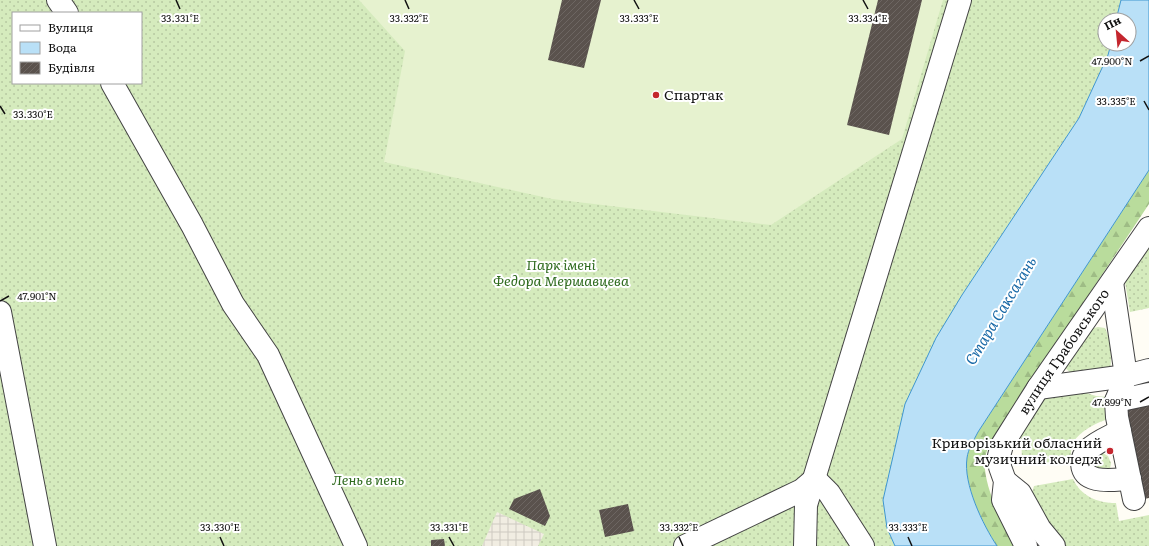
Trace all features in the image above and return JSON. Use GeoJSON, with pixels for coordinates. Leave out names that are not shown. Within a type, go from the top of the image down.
{"type":"FeatureCollection","features":[{"type":"Feature","properties":{"kind":"street"},"geometry":{"type":"LineString","coordinates":[[58,0],[66,12]]}},
{"type":"Feature","properties":{"kind":"street"},"geometry":{"type":"LineString","coordinates":[[805,546],[806,505],[960,0]]}},
{"type":"Feature","properties":{"kind":"street"},"geometry":{"type":"LineString","coordinates":[[113,84],[192,224],[233,304],[268,355],[356,546]]}},
{"type":"Feature","properties":{"kind":"street","name":"вулиця Грабовського"},"geometry":{"type":"LineString","coordinates":[[1026,546],[1003,500],[1005,481],[1000,467],[999,456],[1002,445],[1038,388],[1149,228]]}},
{"type":"Feature","properties":{"kind":"street"},"geometry":{"type":"LineString","coordinates":[[1112,282],[1126,376],[1116,401],[1120,432],[1132,489],[1095,479],[1087,474],[1082,466],[1083,457],[1088,450],[1120,432]]}},
{"type":"Feature","properties":{"kind":"street"},"geometry":{"type":"LineString","coordinates":[[0,312],[45,546]]}},
{"type":"Feature","properties":{"kind":"street"},"geometry":{"type":"LineString","coordinates":[[1038,388],[1126,376],[1149,370]]}},
{"type":"Feature","properties":{"kind":"street"},"geometry":{"type":"LineString","coordinates":[[1116,401],[1149,394]]}},
{"type":"Feature","properties":{"kind":"street"},"geometry":{"type":"LineString","coordinates":[[685,546],[802,490],[815,479]]}},
{"type":"Feature","properties":{"kind":"street"},"geometry":{"type":"LineString","coordinates":[[815,479],[829,493],[863,546]]}},
{"type":"Feature","properties":{"kind":"street"},"geometry":{"type":"LineString","coordinates":[[1005,481],[1020,493],[1040,528],[1054,546]]}},
{"type":"Feature","properties":{"kind":"green space","name":"Парк імені Федора Мершавцева"},"geometry":{"type":"Polygon","coordinates":[[[0,0],[1121,0],[1118,12],[1097,12],[1097,52],[1109,52],[1079,118],[962,295],[887,528],[895,546],[0,546],[0,0]]]}},
{"type":"Feature","properties":{"kind":"green space","name":"Спартак"},"geometry":{"type":"Polygon","coordinates":[[[359,0],[943,0],[902,139],[771,225],[552,199],[384,162],[405,51],[359,0]]]}},
{"type":"Feature","properties":{"kind":"green space"},"geometry":{"type":"Polygon","coordinates":[[[1149,170],[1149,204],[990,443],[985,458],[985,469],[990,492],[1000,516],[1018,546],[997,546],[980,516],[971,492],[967,468],[967,458],[970,448],[978,432],[1149,170]]]}},
{"type":"Feature","properties":{"kind":"green space"},"geometry":{"type":"Polygon","coordinates":[[[1149,243],[1149,308],[1130,312],[1124,276],[1149,243]]]}},
{"type":"Feature","properties":{"kind":"green space"},"geometry":{"type":"Polygon","coordinates":[[[1098,327],[1105,328],[1109,338],[1111,355],[1110,371],[1073,375],[1062,365],[1090,329],[1098,327]]]}},
{"type":"Feature","properties":{"kind":"green space"},"geometry":{"type":"Polygon","coordinates":[[[1074,389],[1096,396],[1108,397],[1111,418],[1095,424],[1076,438],[1073,443],[1070,459],[1028,466],[1022,461],[1021,432],[1046,394],[1074,389]]]}},
{"type":"Feature","properties":{"kind":"green space"},"geometry":{"type":"Polygon","coordinates":[[[1101,452],[1108,456],[1111,463],[1110,469],[1101,474],[1090,461],[1101,452]]]}},
{"type":"Feature","properties":{"kind":"green space"},"geometry":{"type":"Polygon","coordinates":[[[1073,479],[1080,490],[1090,497],[1102,502],[1116,503],[1119,521],[1149,515],[1149,546],[1062,546],[1031,496],[1034,486],[1073,479]]]}},
{"type":"Feature","properties":{"kind":"shaded area"},"geometry":{"type":"Polygon","coordinates":[[[497,512],[544,534],[538,546],[482,546],[497,512]]]}},
{"type":"Feature","properties":{"kind":"water","name":"Стара Саксагань"},"geometry":{"type":"Polygon","coordinates":[[[1121,0],[1149,0],[1149,170],[978,432],[970,448],[967,458],[967,468],[971,492],[980,516],[997,546],[895,546],[887,528],[883,500],[905,404],[936,338],[962,295],[1079,118],[1109,52],[1137,52],[1137,12],[1118,12],[1121,0]]]}},
{"type":"Feature","properties":{"kind":"building"},"geometry":{"type":"Polygon","coordinates":[[[562,0],[601,0],[584,68],[548,60],[562,0]]]}},
{"type":"Feature","properties":{"kind":"building"},"geometry":{"type":"Polygon","coordinates":[[[878,0],[922,0],[889,135],[847,125],[878,0]]]}},
{"type":"Feature","properties":{"kind":"building"},"geometry":{"type":"Polygon","coordinates":[[[1149,402],[1149,498],[1144,499],[1126,407],[1149,402]]]}},
{"type":"Feature","properties":{"kind":"building"},"geometry":{"type":"Polygon","coordinates":[[[540,489],[550,516],[545,526],[509,509],[514,499],[540,489]]]}},
{"type":"Feature","properties":{"kind":"building"},"geometry":{"type":"Polygon","coordinates":[[[628,504],[634,531],[605,537],[599,510],[628,504]]]}},
{"type":"Feature","properties":{"kind":"building"},"geometry":{"type":"Polygon","coordinates":[[[444,539],[445,546],[431,546],[431,540],[444,539]]]}},
{"type":"Feature","properties":{"kind":"place","name":"Спартак"},"geometry":{"type":"Point","coordinates":[656,95]}},
{"type":"Feature","properties":{"kind":"place","name":"Криворізький обласний музичний коледж"},"geometry":{"type":"Point","coordinates":[1110,451]}},
{"type":"Feature","properties":{"kind":"park label","name":"Лень в пень"},"geometry":{"type":"Point","coordinates":[368,480]}}]}
